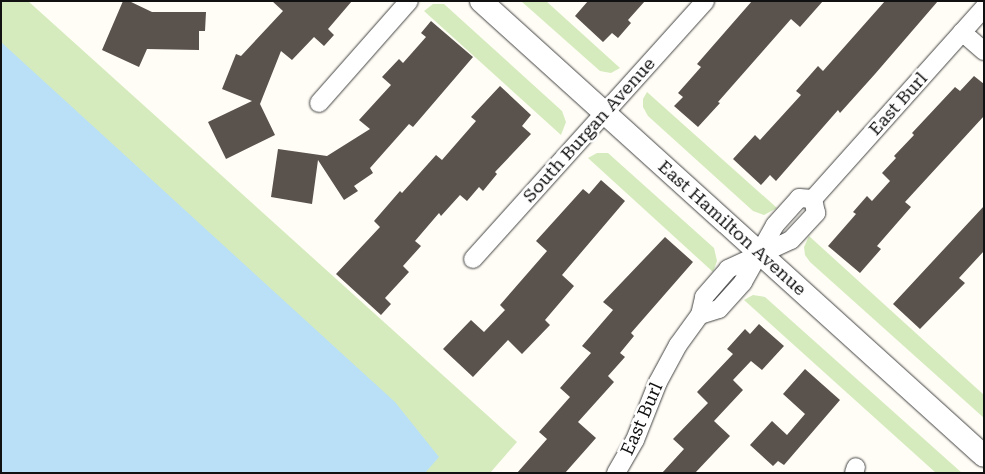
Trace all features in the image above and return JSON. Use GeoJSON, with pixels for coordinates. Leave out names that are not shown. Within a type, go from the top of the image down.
{"type":"FeatureCollection","features":[{"type":"Feature","properties":{"kind":"street"},"geometry":{"type":"LineString","coordinates":[[319,103],[409,1]]}},
{"type":"Feature","properties":{"kind":"street","name":"East Hamilton Avenue"},"geometry":{"type":"LineString","coordinates":[[481,1],[984,456]]}},
{"type":"Feature","properties":{"kind":"street","name":"South Burgan Avenue"},"geometry":{"type":"LineString","coordinates":[[473,259],[705,1]]}},
{"type":"Feature","properties":{"kind":"street","name":"East Burl"},"geometry":{"type":"LineString","coordinates":[[616,473],[635,440],[658,382],[678,345],[700,315],[704,297],[728,269],[759,253],[775,225],[799,198],[813,200],[984,8]]}},
{"type":"Feature","properties":{"kind":"street"},"geometry":{"type":"LineString","coordinates":[[962,32],[984,51]]}},
{"type":"Feature","properties":{"kind":"green space"},"geometry":{"type":"Polygon","coordinates":[[[1,1],[28,1],[517,442],[490,473],[1,473],[1,1]]]}},
{"type":"Feature","properties":{"kind":"green space"},"geometry":{"type":"Polygon","coordinates":[[[521,1],[546,1],[620,68],[611,73],[600,71],[521,1]]]}},
{"type":"Feature","properties":{"kind":"green space"},"geometry":{"type":"Polygon","coordinates":[[[433,4],[444,4],[562,111],[566,122],[561,135],[424,11],[433,4]]]}},
{"type":"Feature","properties":{"kind":"green space"},"geometry":{"type":"Polygon","coordinates":[[[647,92],[777,208],[764,215],[753,211],[648,116],[643,107],[643,99],[647,92]]]}},
{"type":"Feature","properties":{"kind":"green space"},"geometry":{"type":"Polygon","coordinates":[[[597,153],[608,153],[714,248],[717,261],[713,272],[588,158],[597,153]]]}},
{"type":"Feature","properties":{"kind":"green space"},"geometry":{"type":"Polygon","coordinates":[[[809,236],[984,395],[984,418],[810,262],[805,255],[804,247],[809,236]]]}},
{"type":"Feature","properties":{"kind":"green space"},"geometry":{"type":"Polygon","coordinates":[[[753,295],[765,297],[962,473],[936,473],[744,300],[753,295]]]}},
{"type":"Feature","properties":{"kind":"water"},"geometry":{"type":"Polygon","coordinates":[[[1,42],[395,402],[439,457],[425,473],[1,473],[1,42]]]}},
{"type":"Feature","properties":{"kind":"building"},"geometry":{"type":"Polygon","coordinates":[[[123,1],[129,1],[152,12],[206,12],[205,31],[199,31],[199,50],[147,49],[139,67],[102,50],[123,1]]]}},
{"type":"Feature","properties":{"kind":"building"},"geometry":{"type":"Polygon","coordinates":[[[272,1],[352,1],[328,29],[334,35],[324,46],[314,37],[292,60],[281,51],[260,104],[275,135],[226,159],[208,122],[252,101],[222,89],[236,54],[241,56],[283,11],[272,1]]]}},
{"type":"Feature","properties":{"kind":"building"},"geometry":{"type":"Polygon","coordinates":[[[588,1],[645,1],[628,20],[631,23],[618,38],[612,33],[603,42],[575,16],[588,1]]]}},
{"type":"Feature","properties":{"kind":"building"},"geometry":{"type":"Polygon","coordinates":[[[752,1],[823,1],[800,27],[791,19],[698,127],[674,106],[683,97],[678,93],[701,67],[697,64],[752,1]]]}},
{"type":"Feature","properties":{"kind":"building"},"geometry":{"type":"Polygon","coordinates":[[[885,1],[938,1],[840,113],[838,110],[776,181],[770,175],[761,185],[733,159],[755,135],[760,140],[801,95],[796,91],[818,66],[823,71],[885,1]]]}},
{"type":"Feature","properties":{"kind":"building"},"geometry":{"type":"Polygon","coordinates":[[[431,21],[473,57],[413,127],[409,124],[370,168],[373,173],[354,186],[358,191],[344,200],[318,160],[312,204],[271,197],[278,149],[327,156],[370,129],[359,120],[391,85],[382,77],[399,59],[403,63],[426,37],[421,33],[431,21]]]}},
{"type":"Feature","properties":{"kind":"building"},"geometry":{"type":"Polygon","coordinates":[[[974,76],[984,84],[984,116],[905,202],[911,207],[877,246],[881,249],[860,273],[828,246],[856,214],[853,212],[867,196],[872,201],[890,181],[882,173],[896,158],[894,156],[914,135],[912,133],[955,87],[960,91],[974,76]]]}},
{"type":"Feature","properties":{"kind":"building"},"geometry":{"type":"Polygon","coordinates":[[[500,86],[531,115],[522,126],[531,134],[495,172],[497,174],[483,191],[479,187],[467,201],[460,195],[441,216],[439,213],[415,241],[421,246],[403,266],[409,272],[385,298],[391,304],[381,315],[336,274],[380,227],[374,221],[400,191],[402,193],[436,155],[442,160],[476,121],[471,117],[500,86]]]}},
{"type":"Feature","properties":{"kind":"building"},"geometry":{"type":"Polygon","coordinates":[[[601,180],[625,201],[562,275],[574,286],[545,320],[550,325],[522,354],[508,340],[473,377],[443,349],[471,320],[484,332],[505,310],[500,305],[547,251],[536,241],[583,189],[589,194],[601,180]]]}},
{"type":"Feature","properties":{"kind":"building"},"geometry":{"type":"Polygon","coordinates":[[[984,206],[984,251],[959,278],[965,283],[920,329],[893,304],[984,206]]]}},
{"type":"Feature","properties":{"kind":"building"},"geometry":{"type":"Polygon","coordinates":[[[665,237],[693,262],[631,333],[634,336],[620,353],[625,357],[608,376],[614,382],[578,422],[596,438],[565,473],[517,473],[547,439],[539,432],[570,397],[560,388],[591,353],[582,346],[613,310],[603,302],[665,237]]]}},
{"type":"Feature","properties":{"kind":"building"},"geometry":{"type":"Polygon","coordinates":[[[759,324],[784,346],[762,370],[751,361],[733,380],[743,390],[714,421],[730,436],[695,473],[662,473],[684,449],[673,439],[708,403],[697,392],[733,354],[727,349],[745,329],[750,334],[759,324]]]}},
{"type":"Feature","properties":{"kind":"building"},"geometry":{"type":"Polygon","coordinates":[[[805,369],[840,400],[784,465],[778,461],[773,466],[750,445],[772,421],[787,435],[805,414],[783,394],[805,369]]]}}]}
